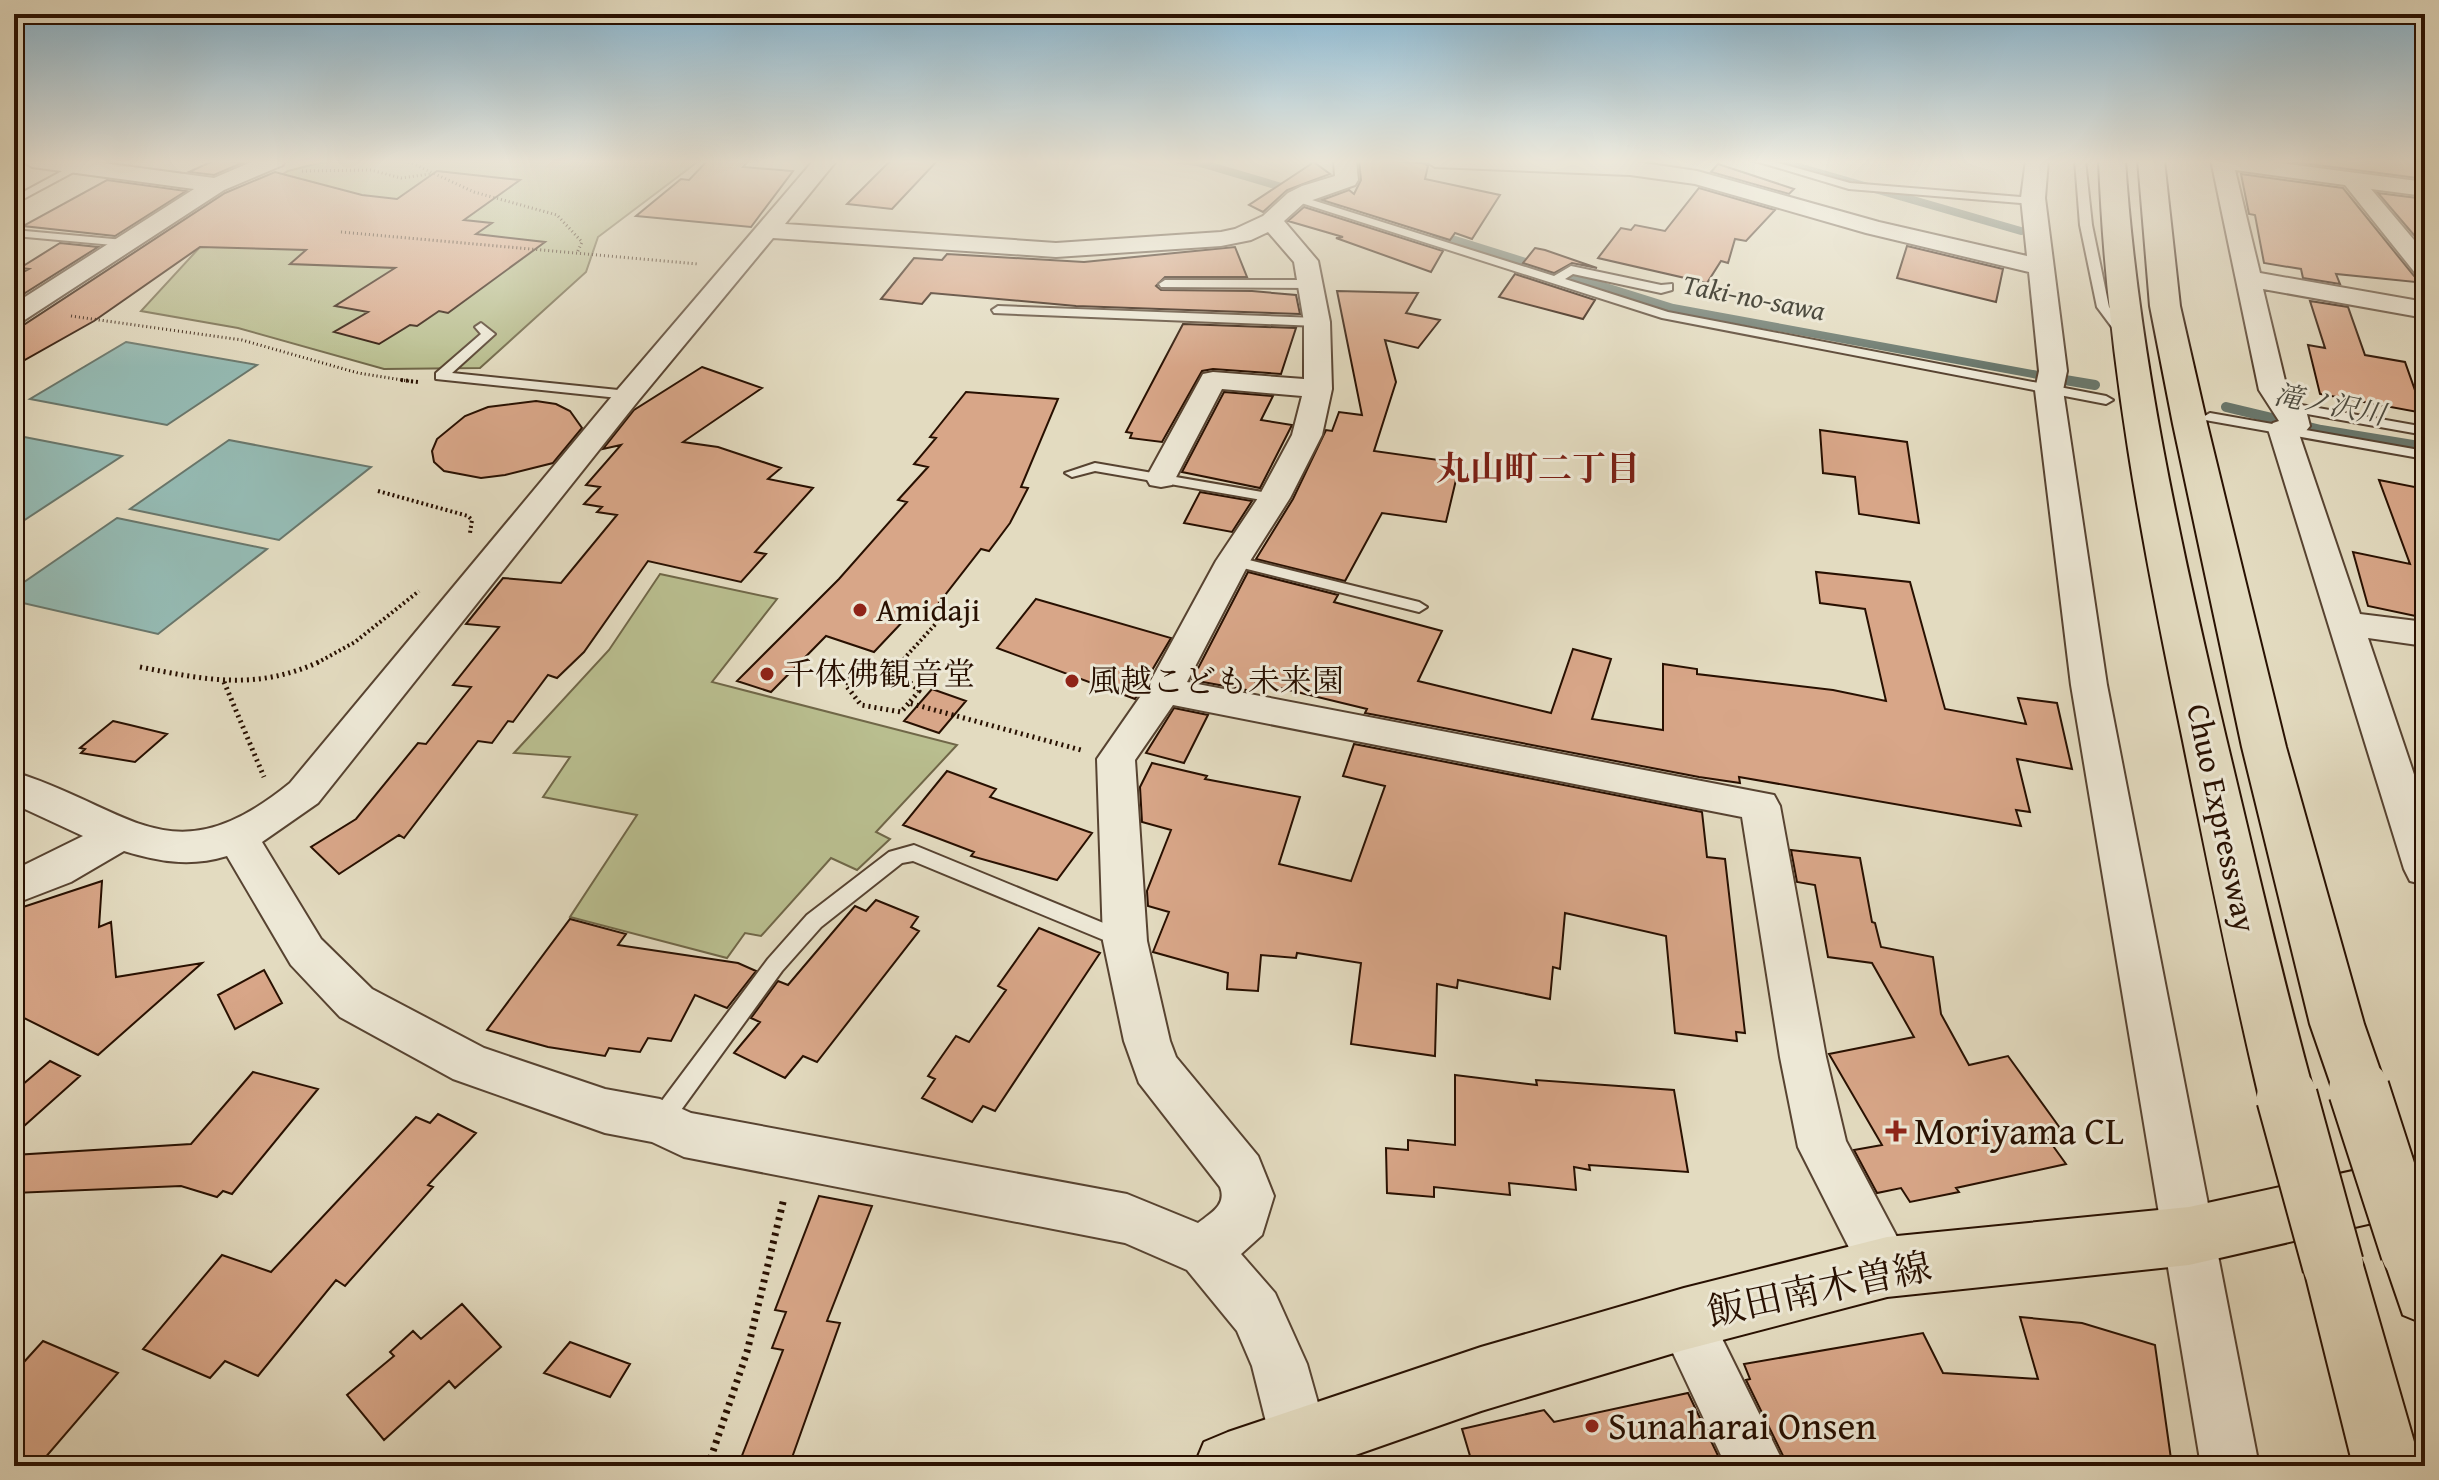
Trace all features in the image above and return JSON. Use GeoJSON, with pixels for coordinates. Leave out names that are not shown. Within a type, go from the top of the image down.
{"type":"FeatureCollection","features":[{"type":"Feature","properties":{"kind":"main road","name":"Chuo Expressway"},"geometry":{"type":"LineString","coordinates":[[2115,229],[2128,340],[2173,591],[2264,1009],[2387,1466]]}},
{"type":"Feature","properties":{"kind":"main road","name":"Chuo Expressway"},"geometry":{"type":"LineString","coordinates":[[2158,229],[2165,306],[2264,747],[2337,1024],[2418,1272]]}},
{"type":"Feature","properties":{"kind":"main road","name":"飯田南木曽線"},"geometry":{"type":"LineString","coordinates":[[1228,1466],[1481,1379],[1684,1319],[1887,1267],[2189,1236],[2425,1183]]}},
{"type":"Feature","properties":{"kind":"street"},"geometry":{"type":"LineString","coordinates":[[17,310],[146,229]]}},
{"type":"Feature","properties":{"kind":"street"},"geometry":{"type":"LineString","coordinates":[[14,787],[120,833],[188,848],[239,836],[280,814],[304,793],[628,395],[769,230],[1056,250],[1221,239],[1254,229]]}},
{"type":"Feature","properties":{"kind":"street"},"geometry":{"type":"LineString","coordinates":[[1205,1252],[1244,1217],[1249,1196],[1240,1173],[1156,1068],[1147,1041],[1125,941],[1116,759],[1164,690],[1233,561],[1274,498],[1307,435],[1318,389],[1317,322],[1306,261],[1278,229]]}},
{"type":"Feature","properties":{"kind":"street"},"geometry":{"type":"LineString","coordinates":[[1880,229],[2041,267]]}},
{"type":"Feature","properties":{"kind":"street"},"geometry":{"type":"LineString","coordinates":[[2036,229],[2051,381],[2089,685],[2230,1466]]}},
{"type":"Feature","properties":{"kind":"street"},"geometry":{"type":"LineString","coordinates":[[2236,229],[2273,390],[2288,419],[2344,623],[2412,792],[2425,869]]}},
{"type":"Feature","properties":{"kind":"street"},"geometry":{"type":"LineString","coordinates":[[2392,229],[2425,269]]}},
{"type":"Feature","properties":{"kind":"street"},"geometry":{"type":"LineString","coordinates":[[2246,278],[2425,310]]}},
{"type":"Feature","properties":{"kind":"street"},"geometry":{"type":"LineString","coordinates":[[1161,478],[1213,380],[1318,389]]}},
{"type":"Feature","properties":{"kind":"street"},"geometry":{"type":"LineString","coordinates":[[2344,623],[2425,634]]}},
{"type":"Feature","properties":{"kind":"street"},"geometry":{"type":"LineString","coordinates":[[1164,690],[1760,806],[1803,1057],[1823,1147],[1887,1267]]}},
{"type":"Feature","properties":{"kind":"street"},"geometry":{"type":"LineString","coordinates":[[14,887],[46,877],[81,859],[120,833]]}},
{"type":"Feature","properties":{"kind":"street"},"geometry":{"type":"LineString","coordinates":[[239,836],[248,857],[306,952],[356,1003],[470,1064],[605,1111],[660,1121],[684,1134],[1127,1219],[1205,1252],[1256,1312],[1279,1364],[1300,1442]]}},
{"type":"Feature","properties":{"kind":"street"},"geometry":{"type":"LineString","coordinates":[[1684,1319],[1756,1466]]}},
{"type":"Feature","properties":{"kind":"lane"},"geometry":{"type":"LineString","coordinates":[[1411,229],[1560,276],[1666,315],[1763,327],[2051,381],[2106,400]]}},
{"type":"Feature","properties":{"kind":"lane"},"geometry":{"type":"LineString","coordinates":[[2087,229],[2103,307],[2128,340]]}},
{"type":"Feature","properties":{"kind":"lane"},"geometry":{"type":"LineString","coordinates":[[15,233],[124,243]]}},
{"type":"Feature","properties":{"kind":"lane"},"geometry":{"type":"LineString","coordinates":[[1560,276],[1576,270],[1661,289],[1668,287]]}},
{"type":"Feature","properties":{"kind":"lane"},"geometry":{"type":"LineString","coordinates":[[1165,284],[1311,284]]}},
{"type":"Feature","properties":{"kind":"lane"},"geometry":{"type":"LineString","coordinates":[[998,310],[1317,322]]}},
{"type":"Feature","properties":{"kind":"lane"},"geometry":{"type":"LineString","coordinates":[[481,327],[489,334],[441,376],[628,395]]}},
{"type":"Feature","properties":{"kind":"lane"},"geometry":{"type":"LineString","coordinates":[[467,389],[481,381]]}},
{"type":"Feature","properties":{"kind":"lane"},"geometry":{"type":"LineString","coordinates":[[2210,417],[2288,419],[2425,431]]}},
{"type":"Feature","properties":{"kind":"lane"},"geometry":{"type":"LineString","coordinates":[[2288,419],[2425,455]]}},
{"type":"Feature","properties":{"kind":"lane"},"geometry":{"type":"LineString","coordinates":[[1072,473],[1095,467],[1274,498]]}},
{"type":"Feature","properties":{"kind":"lane"},"geometry":{"type":"LineString","coordinates":[[1233,561],[1419,607]]}},
{"type":"Feature","properties":{"kind":"lane"},"geometry":{"type":"LineString","coordinates":[[660,1121],[775,965],[814,921],[896,857],[914,853],[1125,941]]}},
{"type":"Feature","properties":{"kind":"path"},"geometry":{"type":"LineString","coordinates":[[570,229],[582,242],[577,253]]}},
{"type":"Feature","properties":{"kind":"path"},"geometry":{"type":"LineString","coordinates":[[341,232],[737,268]]}},
{"type":"Feature","properties":{"kind":"path"},"geometry":{"type":"LineString","coordinates":[[17,310],[242,340],[358,373],[467,389]]}},
{"type":"Feature","properties":{"kind":"path"},"geometry":{"type":"LineString","coordinates":[[378,491],[468,516],[472,520],[468,538]]}},
{"type":"Feature","properties":{"kind":"path"},"geometry":{"type":"LineString","coordinates":[[140,667],[224,682],[287,674],[354,645],[424,587]]}},
{"type":"Feature","properties":{"kind":"path"},"geometry":{"type":"LineString","coordinates":[[857,668],[845,684],[861,705],[901,712],[919,691],[895,668],[952,606]]}},
{"type":"Feature","properties":{"kind":"path"},"geometry":{"type":"LineString","coordinates":[[224,682],[280,814]]}},
{"type":"Feature","properties":{"kind":"path"},"geometry":{"type":"LineString","coordinates":[[909,703],[1116,759]]}},
{"type":"Feature","properties":{"kind":"path"},"geometry":{"type":"LineString","coordinates":[[708,1466],[747,1352],[796,1157]]}},
{"type":"Feature","properties":{"kind":"green space"},"geometry":{"type":"Polygon","coordinates":[[[194,229],[609,229],[598,237],[586,272],[480,368],[384,369],[238,328],[141,311],[201,246],[181,237],[194,229]]]}},
{"type":"Feature","properties":{"kind":"green space"},"geometry":{"type":"Polygon","coordinates":[[[660,574],[777,599],[712,682],[957,745],[876,832],[890,839],[857,870],[831,858],[761,936],[745,933],[727,958],[570,917],[637,815],[543,797],[570,757],[514,753],[609,650],[660,574]]]}},
{"type":"Feature","properties":{"kind":"water"},"geometry":{"type":"Polygon","coordinates":[[[126,342],[257,365],[167,425],[30,399],[126,342]]]}},
{"type":"Feature","properties":{"kind":"water"},"geometry":{"type":"Polygon","coordinates":[[[14,435],[122,456],[14,527],[14,435]]]}},
{"type":"Feature","properties":{"kind":"water"},"geometry":{"type":"Polygon","coordinates":[[[229,440],[371,467],[279,540],[130,509],[229,440]]]}},
{"type":"Feature","properties":{"kind":"water"},"geometry":{"type":"Polygon","coordinates":[[[117,518],[267,549],[158,634],[14,601],[14,589],[117,518]]]}},
{"type":"Feature","properties":{"kind":"building"},"geometry":{"type":"Polygon","coordinates":[[[51,229],[126,229],[115,236],[51,229]]]}},
{"type":"Feature","properties":{"kind":"building"},"geometry":{"type":"Polygon","coordinates":[[[170,229],[483,229],[476,234],[545,242],[448,313],[439,311],[417,326],[410,325],[379,344],[334,332],[368,312],[335,306],[395,268],[290,264],[306,250],[200,247],[94,321],[14,366],[14,326],[25,324],[170,229]]]}},
{"type":"Feature","properties":{"kind":"building"},"geometry":{"type":"Polygon","coordinates":[[[1316,229],[1374,229],[1443,251],[1431,272],[1336,238],[1343,237],[1316,229]]]}},
{"type":"Feature","properties":{"kind":"building"},"geometry":{"type":"Polygon","coordinates":[[[1415,229],[1478,229],[1472,239],[1455,233],[1450,240],[1415,229]]]}},
{"type":"Feature","properties":{"kind":"building"},"geometry":{"type":"Polygon","coordinates":[[[1620,229],[1757,229],[1746,241],[1735,239],[1728,263],[1721,261],[1707,283],[1598,258],[1620,229]]]}},
{"type":"Feature","properties":{"kind":"building"},"geometry":{"type":"Polygon","coordinates":[[[2258,229],[2376,229],[2414,276],[2425,280],[2425,283],[2336,274],[2340,284],[2303,278],[2301,269],[2264,263],[2258,229]]]}},
{"type":"Feature","properties":{"kind":"building"},"geometry":{"type":"Polygon","coordinates":[[[2409,229],[2425,229],[2425,248],[2409,229]]]}},
{"type":"Feature","properties":{"kind":"building"},"geometry":{"type":"Polygon","coordinates":[[[60,243],[98,247],[14,300],[14,277],[29,269],[20,268],[60,243]]]}},
{"type":"Feature","properties":{"kind":"building"},"geometry":{"type":"Polygon","coordinates":[[[1907,246],[2003,269],[1996,302],[1897,278],[1907,246]]]}},
{"type":"Feature","properties":{"kind":"building"},"geometry":{"type":"Polygon","coordinates":[[[1235,247],[1247,277],[1165,277],[1156,286],[1161,290],[1296,295],[1300,314],[1076,306],[931,293],[922,304],[881,299],[914,258],[942,260],[947,254],[1084,262],[1235,247]]]}},
{"type":"Feature","properties":{"kind":"building"},"geometry":{"type":"Polygon","coordinates":[[[1535,248],[1597,268],[1572,263],[1554,273],[1523,263],[1535,248]]]}},
{"type":"Feature","properties":{"kind":"building"},"geometry":{"type":"Polygon","coordinates":[[[1515,274],[1595,300],[1583,319],[1499,297],[1515,274]]]}},
{"type":"Feature","properties":{"kind":"building"},"geometry":{"type":"Polygon","coordinates":[[[1337,291],[1418,293],[1406,313],[1440,320],[1418,348],[1385,340],[1396,382],[1374,451],[1460,463],[1446,522],[1382,513],[1345,581],[1256,559],[1293,499],[1326,430],[1332,431],[1339,412],[1362,415],[1337,291]]]}},
{"type":"Feature","properties":{"kind":"building"},"geometry":{"type":"Polygon","coordinates":[[[2310,301],[2348,307],[2365,355],[2405,362],[2423,413],[2320,394],[2308,345],[2325,348],[2310,301]]]}},
{"type":"Feature","properties":{"kind":"building"},"geometry":{"type":"Polygon","coordinates":[[[1183,324],[1296,328],[1281,374],[1213,369],[1202,371],[1162,442],[1130,438],[1132,433],[1126,432],[1183,324]]]}},
{"type":"Feature","properties":{"kind":"building"},"geometry":{"type":"Polygon","coordinates":[[[702,367],[762,388],[683,442],[718,447],[781,468],[768,479],[813,488],[755,552],[766,554],[741,582],[648,561],[584,652],[557,678],[548,675],[513,722],[508,721],[492,743],[478,741],[404,838],[399,835],[339,874],[311,847],[356,819],[418,743],[426,744],[471,687],[453,685],[499,627],[466,624],[503,578],[561,583],[617,515],[597,512],[602,507],[584,504],[600,487],[586,485],[621,445],[603,449],[634,410],[702,367]]]}},
{"type":"Feature","properties":{"kind":"building"},"geometry":{"type":"Polygon","coordinates":[[[966,392],[1058,399],[1021,487],[1028,488],[1010,523],[989,551],[981,549],[924,622],[908,616],[874,652],[826,636],[771,692],[737,681],[839,579],[907,502],[898,500],[928,467],[914,464],[936,438],[930,437],[966,392]]]}},
{"type":"Feature","properties":{"kind":"building"},"geometry":{"type":"Polygon","coordinates":[[[1224,392],[1273,396],[1261,420],[1292,425],[1260,488],[1182,472],[1224,392]]]}},
{"type":"Feature","properties":{"kind":"building"},"geometry":{"type":"Polygon","coordinates":[[[536,401],[556,404],[570,411],[582,428],[553,463],[481,478],[444,471],[434,462],[432,451],[437,439],[465,416],[488,407],[536,401]]]}},
{"type":"Feature","properties":{"kind":"building"},"geometry":{"type":"Polygon","coordinates":[[[1820,430],[1907,442],[1919,523],[1859,514],[1855,477],[1823,473],[1820,430]]]}},
{"type":"Feature","properties":{"kind":"building"},"geometry":{"type":"Polygon","coordinates":[[[2379,480],[2425,489],[2425,618],[2368,606],[2353,552],[2410,564],[2379,480]]]}},
{"type":"Feature","properties":{"kind":"building"},"geometry":{"type":"Polygon","coordinates":[[[1200,492],[1252,501],[1232,532],[1184,523],[1200,492]]]}},
{"type":"Feature","properties":{"kind":"building"},"geometry":{"type":"Polygon","coordinates":[[[1248,572],[1338,595],[1334,602],[1442,631],[1418,681],[1551,713],[1573,649],[1611,659],[1592,719],[1663,730],[1663,664],[1697,669],[1697,674],[1833,690],[1886,701],[1865,609],[1820,603],[1816,572],[1910,582],[1945,709],[2026,724],[2018,698],[2057,703],[2072,769],[2017,759],[2030,812],[2016,810],[2021,826],[1739,777],[1740,783],[1699,777],[1365,713],[1367,709],[1256,682],[1252,691],[1192,680],[1248,572]]]}},
{"type":"Feature","properties":{"kind":"building","name":"風越こども未来園"},"geometry":{"type":"Polygon","coordinates":[[[1036,599],[1171,638],[1135,699],[997,648],[1036,599]]]}},
{"type":"Feature","properties":{"kind":"building"},"geometry":{"type":"Polygon","coordinates":[[[932,689],[966,701],[939,733],[904,721],[932,689]]]}},
{"type":"Feature","properties":{"kind":"building"},"geometry":{"type":"Polygon","coordinates":[[[1174,708],[1208,715],[1184,763],[1146,753],[1174,708]]]}},
{"type":"Feature","properties":{"kind":"building"},"geometry":{"type":"Polygon","coordinates":[[[113,721],[167,734],[135,762],[81,753],[85,749],[80,748],[113,721]]]}},
{"type":"Feature","properties":{"kind":"building"},"geometry":{"type":"Polygon","coordinates":[[[1354,744],[1702,812],[1707,857],[1725,859],[1745,1033],[1736,1032],[1737,1041],[1675,1033],[1666,936],[1565,913],[1560,969],[1553,967],[1550,999],[1458,980],[1457,988],[1437,984],[1435,1056],[1351,1044],[1361,963],[1297,953],[1296,958],[1261,955],[1258,991],[1227,989],[1228,973],[1153,952],[1169,912],[1148,906],[1147,891],[1171,830],[1142,822],[1140,787],[1152,763],[1207,776],[1205,779],[1300,797],[1279,864],[1351,881],[1385,786],[1343,776],[1354,744]]]}},
{"type":"Feature","properties":{"kind":"building"},"geometry":{"type":"Polygon","coordinates":[[[947,771],[996,789],[990,797],[1092,833],[1057,880],[971,856],[974,852],[903,825],[947,771]]]}},
{"type":"Feature","properties":{"kind":"building"},"geometry":{"type":"Polygon","coordinates":[[[1791,850],[1860,858],[1872,922],[1875,923],[1881,947],[1933,957],[1941,1014],[1969,1065],[2008,1056],[2060,1128],[2043,1132],[2066,1164],[1956,1188],[1959,1192],[1910,1202],[1901,1188],[1877,1193],[1854,1150],[1882,1145],[1829,1054],[1914,1037],[1872,963],[1828,957],[1815,885],[1797,882],[1791,850]]]}},
{"type":"Feature","properties":{"kind":"building"},"geometry":{"type":"Polygon","coordinates":[[[102,881],[99,927],[111,922],[116,977],[202,963],[98,1055],[14,1013],[14,910],[102,881]]]}},
{"type":"Feature","properties":{"kind":"building"},"geometry":{"type":"Polygon","coordinates":[[[876,900],[918,917],[911,927],[919,931],[817,1062],[803,1056],[785,1078],[734,1053],[760,1022],[751,1018],[778,981],[788,985],[855,906],[866,911],[876,900]]]}},
{"type":"Feature","properties":{"kind":"building"},"geometry":{"type":"Polygon","coordinates":[[[570,919],[626,934],[618,945],[738,963],[756,971],[727,1008],[695,995],[671,1041],[648,1038],[640,1052],[609,1048],[605,1056],[548,1047],[487,1030],[570,919]]]}},
{"type":"Feature","properties":{"kind":"building"},"geometry":{"type":"Polygon","coordinates":[[[1039,928],[1100,953],[995,1111],[983,1106],[972,1122],[922,1098],[935,1079],[928,1076],[956,1036],[969,1042],[1006,990],[998,986],[1039,928]]]}},
{"type":"Feature","properties":{"kind":"building"},"geometry":{"type":"Polygon","coordinates":[[[264,970],[282,1003],[235,1029],[218,995],[264,970]]]}},
{"type":"Feature","properties":{"kind":"building"},"geometry":{"type":"Polygon","coordinates":[[[50,1061],[80,1076],[14,1135],[14,1092],[50,1061]]]}},
{"type":"Feature","properties":{"kind":"building"},"geometry":{"type":"Polygon","coordinates":[[[253,1072],[318,1089],[232,1194],[223,1191],[217,1197],[181,1186],[14,1193],[14,1155],[191,1144],[253,1072]]]}},
{"type":"Feature","properties":{"kind":"building"},"geometry":{"type":"Polygon","coordinates":[[[1455,1075],[1537,1085],[1536,1080],[1674,1090],[1688,1172],[1589,1165],[1590,1170],[1574,1167],[1576,1190],[1509,1183],[1510,1195],[1434,1187],[1434,1197],[1387,1193],[1386,1148],[1408,1150],[1408,1140],[1455,1145],[1455,1075]]]}},
{"type":"Feature","properties":{"kind":"building"},"geometry":{"type":"Polygon","coordinates":[[[438,1114],[476,1133],[428,1185],[433,1187],[345,1286],[336,1280],[258,1376],[225,1361],[210,1378],[143,1349],[222,1255],[271,1272],[416,1117],[430,1123],[438,1114]]]}},
{"type":"Feature","properties":{"kind":"building"},"geometry":{"type":"Polygon","coordinates":[[[819,1196],[872,1206],[827,1321],[840,1323],[789,1466],[738,1466],[783,1350],[772,1348],[786,1312],[775,1310],[819,1196]]]}},
{"type":"Feature","properties":{"kind":"building"},"geometry":{"type":"Polygon","coordinates":[[[462,1304],[501,1347],[455,1388],[449,1381],[384,1440],[347,1395],[394,1356],[390,1352],[413,1331],[421,1339],[462,1304]]]}},
{"type":"Feature","properties":{"kind":"building"},"geometry":{"type":"Polygon","coordinates":[[[2020,1317],[2082,1323],[2155,1345],[2172,1466],[1788,1466],[1746,1380],[1750,1379],[1744,1364],[1923,1333],[1943,1373],[2038,1379],[2020,1317]]]}},
{"type":"Feature","properties":{"kind":"building"},"geometry":{"type":"Polygon","coordinates":[[[43,1341],[118,1373],[38,1466],[14,1466],[14,1373],[43,1341]]]}},
{"type":"Feature","properties":{"kind":"building"},"geometry":{"type":"Polygon","coordinates":[[[570,1342],[630,1364],[610,1397],[544,1373],[570,1342]]]}},
{"type":"Feature","properties":{"kind":"building","name":"Sunaharai Onsen"},"geometry":{"type":"Polygon","coordinates":[[[1688,1393],[1723,1466],[1473,1466],[1462,1429],[1544,1410],[1554,1422],[1688,1393]]]}},
{"type":"Feature","properties":{"kind":"waterway"},"geometry":{"type":"LineString","coordinates":[[2014,229],[2021,231]]}},
{"type":"Feature","properties":{"kind":"waterway","name":"Taki-no-sawa"},"geometry":{"type":"LineString","coordinates":[[1436,234],[1673,308],[2066,380]]}},
{"type":"Feature","properties":{"kind":"waterway","name":"Taki-no-sawa"},"geometry":{"type":"LineString","coordinates":[[2066,380],[2095,385]]}},
{"type":"Feature","properties":{"kind":"waterway","name":"Taki-no-sawa"},"geometry":{"type":"LineString","coordinates":[[2066,380],[2076,382]]}},
{"type":"Feature","properties":{"kind":"waterway","name":"滝ノ沢川"},"geometry":{"type":"LineString","coordinates":[[2226,407],[2321,430],[2425,447]]}},
{"type":"Feature","properties":{"kind":"place","name":"Amidaji"},"geometry":{"type":"Point","coordinates":[860,610]}},
{"type":"Feature","properties":{"kind":"place","name":"千体佛観音堂"},"geometry":{"type":"Point","coordinates":[767,674]}},
{"type":"Feature","properties":{"kind":"place","name":"風越こども未来園"},"geometry":{"type":"Point","coordinates":[1072,681]}},
{"type":"Feature","properties":{"kind":"place","name":"Moriyama CL"},"geometry":{"type":"Point","coordinates":[1896,1131]}},
{"type":"Feature","properties":{"kind":"place","name":"Sunaharai Onsen"},"geometry":{"type":"Point","coordinates":[1592,1426]}},
{"type":"Feature","properties":{"kind":"district","name":"丸山町二丁目"},"geometry":{"type":"Point","coordinates":[1538,468]}}]}
